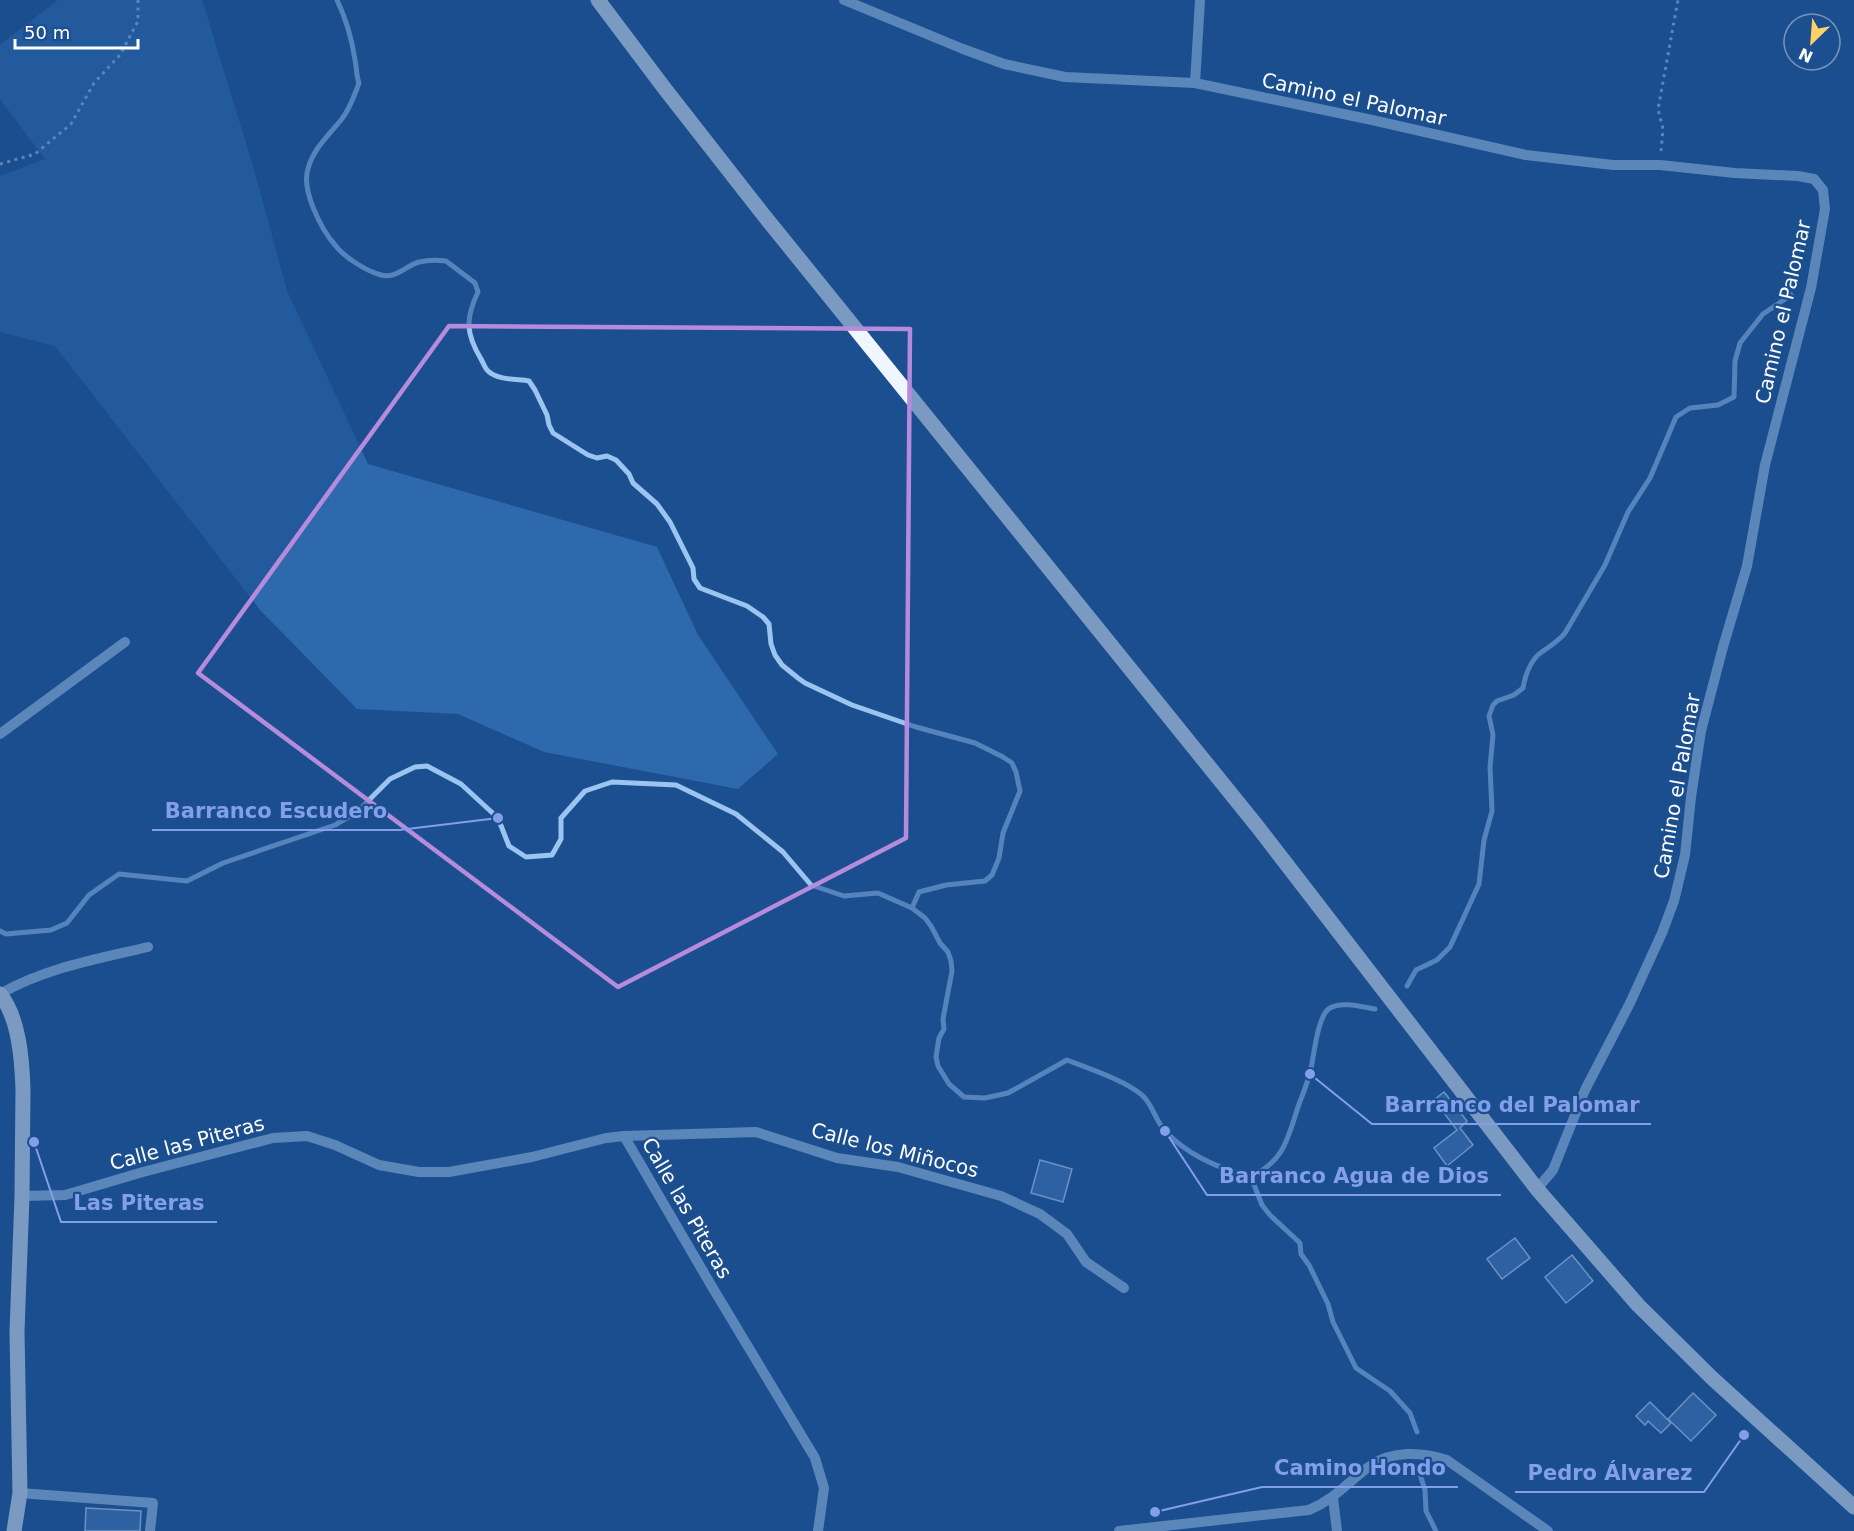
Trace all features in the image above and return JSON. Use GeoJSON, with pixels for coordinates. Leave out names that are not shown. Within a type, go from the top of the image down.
{"type":"FeatureCollection","features":[{"type":"Feature","properties":{"kind":"main road"},"geometry":{"type":"LineString","coordinates":[[598,0],[762,213],[1257,826],[1537,1189],[1638,1305],[1712,1378],[1854,1507]]}},
{"type":"Feature","properties":{"kind":"main road"},"geometry":{"type":"LineString","coordinates":[[2,1001],[12,1013],[23,1089],[22,1196],[16,1332],[20,1492],[14,1531]]}},
{"type":"Feature","properties":{"kind":"street","name":"Camino el Palomar"},"geometry":{"type":"LineString","coordinates":[[844,0],[963,50],[1004,64],[1065,77],[1195,83],[1526,155],[1613,165],[1660,165],[1735,174],[1798,176],[1814,179],[1822,190],[1825,208],[1811,288],[1765,465],[1747,566],[1701,731],[1685,855],[1674,901],[1630,1003],[1585,1090],[1553,1170],[1537,1189]]}},
{"type":"Feature","properties":{"kind":"street"},"geometry":{"type":"LineString","coordinates":[[1195,83],[1200,0]]}},
{"type":"Feature","properties":{"kind":"street"},"geometry":{"type":"LineString","coordinates":[[0,734],[125,642]]}},
{"type":"Feature","properties":{"kind":"street"},"geometry":{"type":"LineString","coordinates":[[2,1001],[21,982],[64,968],[148,947]]}},
{"type":"Feature","properties":{"kind":"street","name":"Calle los Miñocos"},"geometry":{"type":"LineString","coordinates":[[624,1136],[756,1132],[837,1158],[898,1167],[1001,1197],[1040,1214],[1067,1234],[1086,1262],[1124,1288]]}},
{"type":"Feature","properties":{"kind":"street","name":"Calle las Piteras"},"geometry":{"type":"LineString","coordinates":[[22,1196],[65,1196],[143,1172],[273,1138],[307,1136],[335,1145],[379,1165],[419,1172],[448,1172],[532,1157],[606,1138],[624,1136],[815,1458],[824,1488],[818,1531]]}},
{"type":"Feature","properties":{"kind":"street"},"geometry":{"type":"LineString","coordinates":[[1119,1531],[1309,1510],[1333,1498],[1370,1465],[1397,1454],[1432,1455],[1447,1460],[1548,1531]]}},
{"type":"Feature","properties":{"kind":"street"},"geometry":{"type":"LineString","coordinates":[[20,1492],[153,1503],[150,1531]]}},
{"type":"Feature","properties":{"kind":"street"},"geometry":{"type":"LineString","coordinates":[[1333,1498],[1336,1531]]}},
{"type":"Feature","properties":{"kind":"path"},"geometry":{"type":"LineString","coordinates":[[0,164],[35,154],[71,124],[94,83],[120,55],[138,21],[138,0]]}},
{"type":"Feature","properties":{"kind":"path"},"geometry":{"type":"LineString","coordinates":[[1660,165],[1663,129],[1658,110],[1678,0]]}},
{"type":"Feature","properties":{"kind":"highlighted area"},"geometry":{"type":"Polygon","coordinates":[[[449,326],[910,329],[906,838],[618,987],[198,673],[449,326]]]}},
{"type":"Feature","properties":{"kind":"shaded area"},"geometry":{"type":"Polygon","coordinates":[[[58,0],[202,0],[253,166],[287,291],[368,464],[657,547],[698,635],[778,754],[738,789],[544,752],[458,714],[357,709],[261,611],[55,346],[0,332],[0,176],[45,159],[0,99],[0,45],[58,0]]]}},
{"type":"Feature","properties":{"kind":"building"},"geometry":{"type":"Polygon","coordinates":[[[1444,1092],[1467,1121],[1460,1128],[1473,1145],[1447,1166],[1434,1148],[1457,1130],[1434,1100],[1444,1092]]]}},
{"type":"Feature","properties":{"kind":"building"},"geometry":{"type":"Polygon","coordinates":[[[1040,1160],[1072,1169],[1063,1202],[1031,1193],[1040,1160]]]}},
{"type":"Feature","properties":{"kind":"building"},"geometry":{"type":"Polygon","coordinates":[[[1515,1238],[1530,1258],[1502,1279],[1487,1259],[1515,1238]]]}},
{"type":"Feature","properties":{"kind":"building"},"geometry":{"type":"Polygon","coordinates":[[[1572,1255],[1593,1281],[1566,1303],[1545,1277],[1572,1255]]]}},
{"type":"Feature","properties":{"kind":"building"},"geometry":{"type":"Polygon","coordinates":[[[1693,1393],[1716,1415],[1691,1441],[1668,1419],[1693,1393]]]}},
{"type":"Feature","properties":{"kind":"building"},"geometry":{"type":"Polygon","coordinates":[[[1650,1402],[1671,1423],[1661,1433],[1648,1421],[1645,1425],[1636,1416],[1650,1402]]]}},
{"type":"Feature","properties":{"kind":"building"},"geometry":{"type":"Polygon","coordinates":[[[86,1508],[141,1511],[140,1531],[85,1531],[86,1508]]]}},
{"type":"Feature","properties":{"kind":"waterway"},"geometry":{"type":"LineString","coordinates":[[337,0],[354,52],[359,83],[344,116],[313,155],[308,169],[307,187],[324,229],[339,250],[356,263],[386,276],[396,274],[419,262],[446,261],[475,283],[478,292],[469,318],[470,334],[487,370],[502,378],[529,381],[547,415],[553,433],[588,455],[597,458],[607,456],[616,460],[629,474],[633,483],[657,504],[670,522],[693,568],[694,579],[700,588],[747,606],[763,617],[769,624],[771,644],[775,655],[782,665],[798,678],[852,705],[916,727],[975,743],[1012,763],[1020,791],[1003,833],[999,858],[992,875],[985,881],[946,885],[919,892],[912,908]]}},
{"type":"Feature","properties":{"kind":"waterway"},"geometry":{"type":"LineString","coordinates":[[1407,986],[1416,970],[1437,960],[1450,947],[1479,884],[1484,840],[1492,811],[1490,767],[1493,735],[1489,716],[1493,705],[1523,688],[1528,670],[1536,657],[1565,633],[1605,565],[1628,512],[1650,478],[1676,417],[1690,408],[1718,405],[1734,397],[1735,361],[1740,343],[1763,314],[1791,295]]}},
{"type":"Feature","properties":{"kind":"waterway"},"geometry":{"type":"LineString","coordinates":[[0,931],[6,934],[51,930],[67,923],[89,895],[119,874],[187,881],[223,863],[335,825],[357,812],[390,779],[415,767],[427,766],[461,784],[498,818],[509,846],[526,857],[552,855],[561,839],[561,818],[585,791],[612,782],[676,785],[736,814],[783,852],[811,885],[844,896],[878,893],[912,908],[925,918],[948,952],[952,971],[943,1019],[944,1029],[939,1038],[936,1057],[938,1066],[949,1084],[964,1097],[985,1098],[1008,1093],[1067,1060],[1107,1075],[1136,1090],[1143,1096],[1159,1123],[1174,1140],[1194,1154],[1216,1165],[1251,1177],[1262,1205],[1300,1243],[1301,1254],[1309,1265],[1328,1304],[1333,1322],[1356,1368],[1390,1391],[1410,1413],[1417,1432]]}},
{"type":"Feature","properties":{"kind":"waterway"},"geometry":{"type":"LineString","coordinates":[[1251,1177],[1271,1164],[1287,1140],[1309,1077],[1319,1028],[1326,1012],[1340,1005],[1375,1009]]}},
{"type":"Feature","properties":{"kind":"waterway"},"geometry":{"type":"LineString","coordinates":[[1419,1471],[1425,1490],[1426,1511],[1436,1531]]}},
{"type":"Feature","properties":{"kind":"place","name":"Barranco Escudero"},"geometry":{"type":"Point","coordinates":[498,818]}},
{"type":"Feature","properties":{"kind":"place","name":"Barranco del Palomar"},"geometry":{"type":"Point","coordinates":[1310,1074]}},
{"type":"Feature","properties":{"kind":"place","name":"Barranco Agua de Dios"},"geometry":{"type":"Point","coordinates":[1165,1131]}},
{"type":"Feature","properties":{"kind":"place","name":"Las Piteras"},"geometry":{"type":"Point","coordinates":[34,1142]}},
{"type":"Feature","properties":{"kind":"place","name":"Pedro Álvarez"},"geometry":{"type":"Point","coordinates":[1744,1435]}},
{"type":"Feature","properties":{"kind":"place","name":"Camino Hondo"},"geometry":{"type":"Point","coordinates":[1155,1512]}}]}
